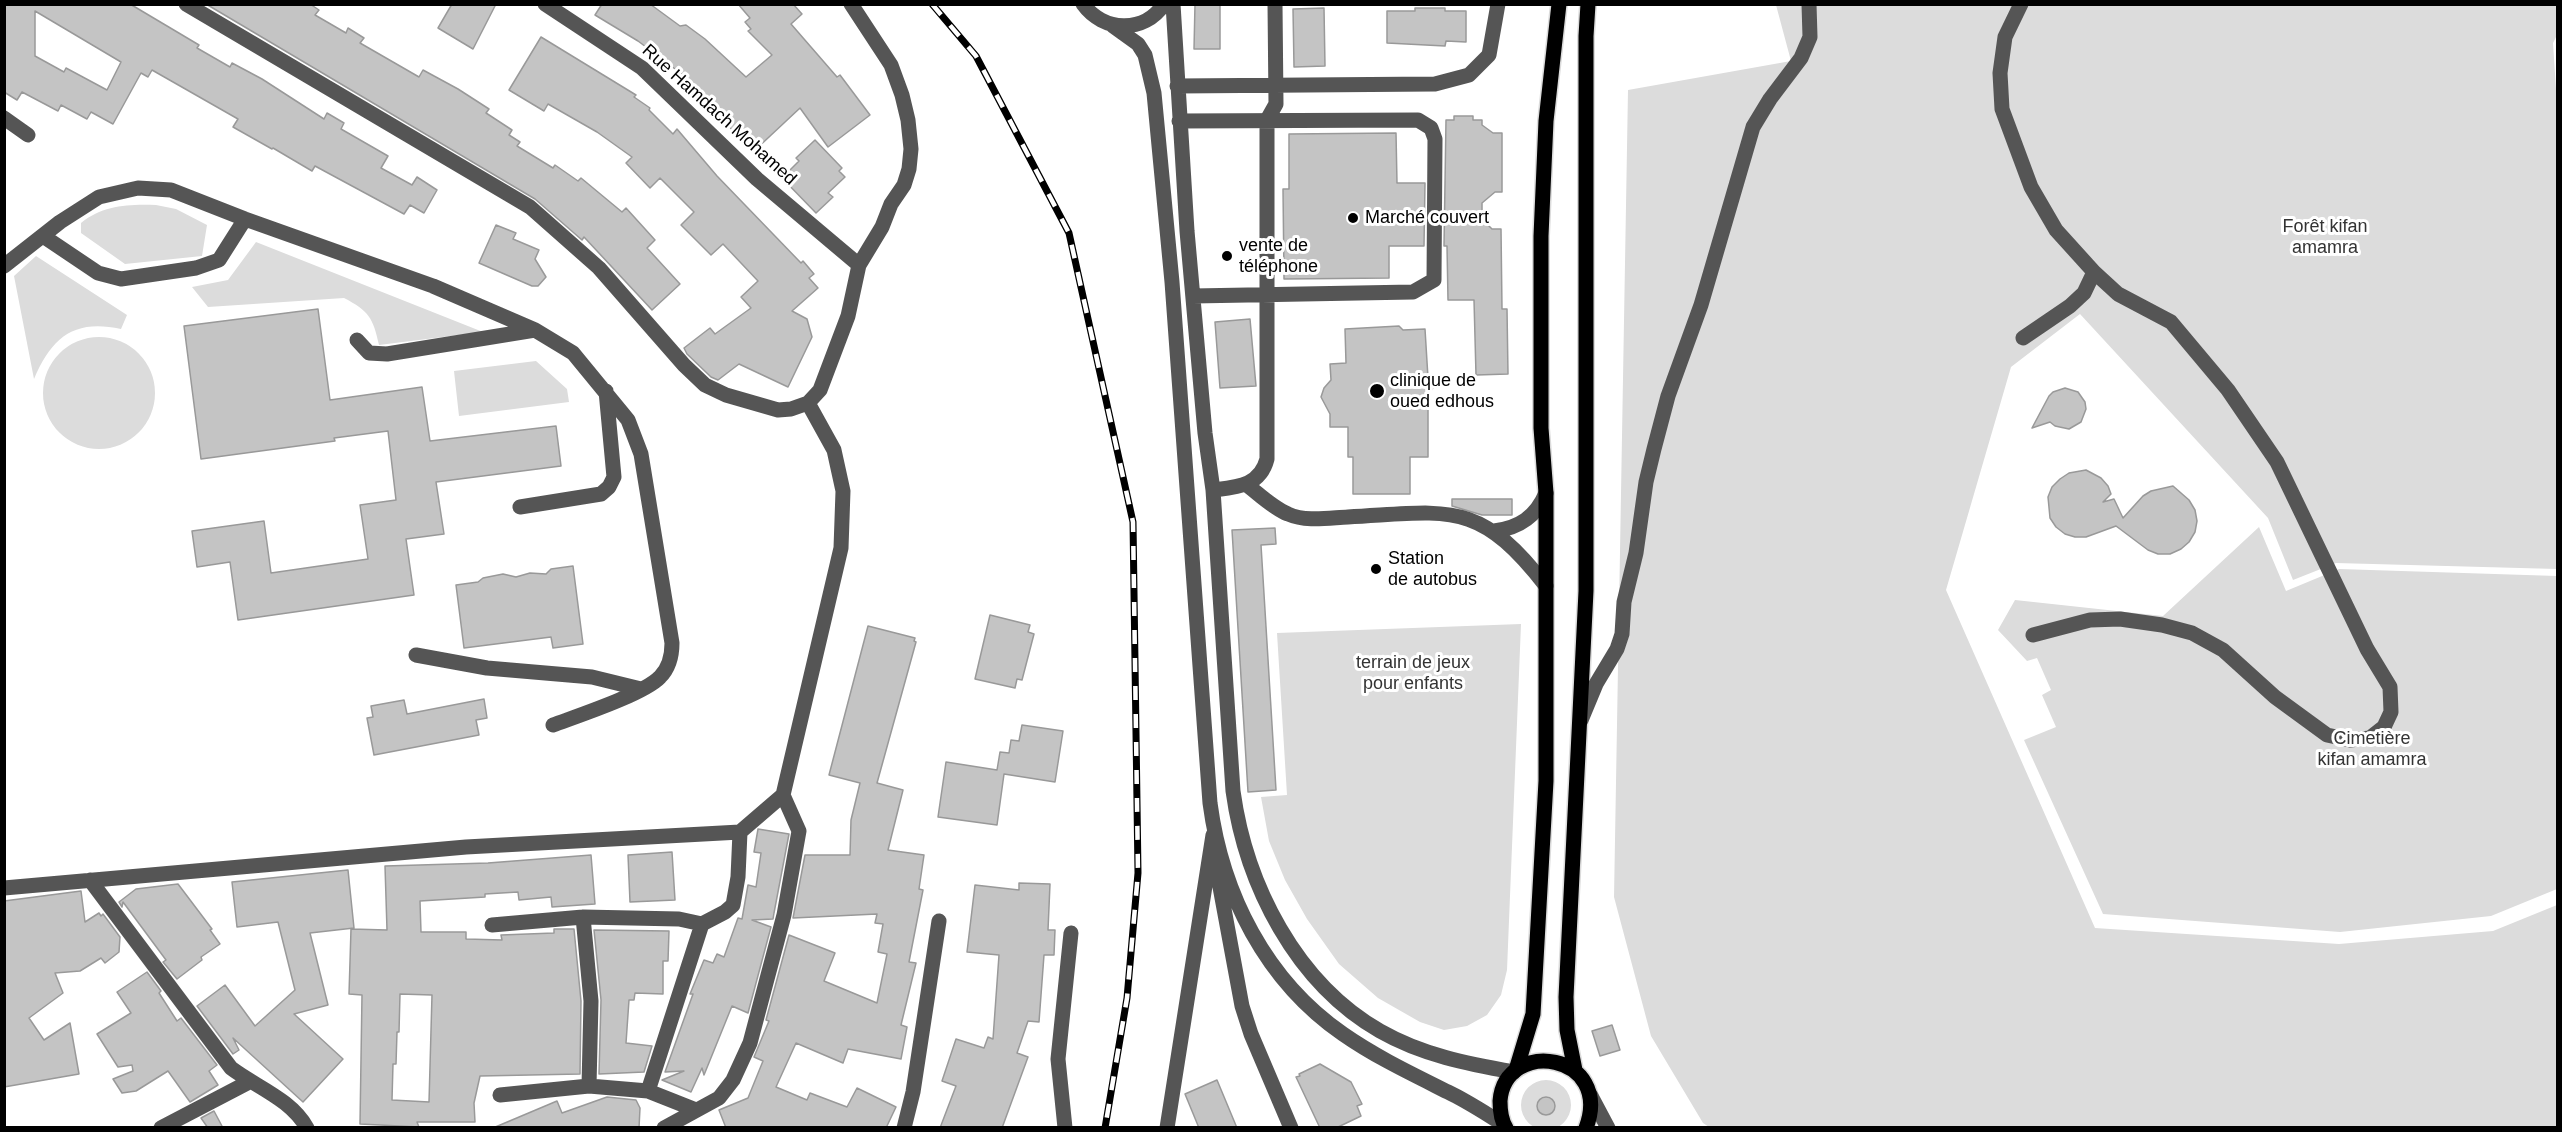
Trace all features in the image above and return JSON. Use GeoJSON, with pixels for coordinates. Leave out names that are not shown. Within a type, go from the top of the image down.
{"type":"FeatureCollection","features":[{"type":"Feature","properties":{"kind":"main road"},"geometry":{"type":"LineString","coordinates":[[1504,1126],[1500,1109],[1501,1095],[1515,1071],[1533,1014],[1546,781],[1546,493],[1541,428],[1542,236],[1546,121],[1559,4]]}},
{"type":"Feature","properties":{"kind":"main road"},"geometry":{"type":"LineString","coordinates":[[1575,1070],[1567,1030],[1566,997],[1586,591],[1586,36],[1588,4]]}},
{"type":"Feature","properties":{"kind":"main road"},"geometry":{"type":"LineString","coordinates":[[1515,1071],[1530,1063],[1545,1060],[1561,1062],[1575,1070],[1585,1082],[1591,1096],[1591,1112],[1586,1128]]}},
{"type":"Feature","properties":{"kind":"street"},"geometry":{"type":"LineString","coordinates":[[186,4],[530,207],[599,268],[684,365],[705,385],[726,395],[778,410],[791,409],[808,403],[825,381],[848,316],[859,264],[882,228],[891,204],[904,185],[909,169],[911,149],[908,120],[891,65],[852,4]]}},
{"type":"Feature","properties":{"kind":"street","name":"Rue Hamdach Mohamed"},"geometry":{"type":"LineString","coordinates":[[545,4],[642,68],[757,179],[859,264]]}},
{"type":"Feature","properties":{"kind":"street"},"geometry":{"type":"LineString","coordinates":[[1083,4],[1095,18],[1113,26],[1138,44],[1145,55],[1154,93],[1172,282],[1199,621],[1205,742],[1217,872],[1237,978],[1251,1034],[1291,1128]]}},
{"type":"Feature","properties":{"kind":"street"},"geometry":{"type":"LineString","coordinates":[[1113,26],[1134,26],[1144,22],[1153,17],[1164,4]]}},
{"type":"Feature","properties":{"kind":"street"},"geometry":{"type":"LineString","coordinates":[[1173,4],[1179,121],[1193,296],[1205,433],[1213,490],[1233,791],[1237,820],[1245,849],[1263,896],[1299,958],[1344,1006],[1381,1031],[1435,1055],[1462,1063],[1515,1071]]}},
{"type":"Feature","properties":{"kind":"street"},"geometry":{"type":"LineString","coordinates":[[1213,490],[1247,485],[1258,477],[1267,459],[1267,120],[1276,104],[1275,4]]}},
{"type":"Feature","properties":{"kind":"street"},"geometry":{"type":"LineString","coordinates":[[1177,86],[1435,84],[1469,75],[1489,55],[1498,4]]}},
{"type":"Feature","properties":{"kind":"street"},"geometry":{"type":"LineString","coordinates":[[1579,726],[1596,684],[1617,649],[1622,634],[1624,602],[1636,553],[1646,482],[1654,449],[1668,396],[1701,306],[1753,127],[1770,99],[1801,58],[1810,37],[1809,4]]}},
{"type":"Feature","properties":{"kind":"street"},"geometry":{"type":"LineString","coordinates":[[2021,4],[2005,37],[2000,73],[2002,109],[2031,187],[2056,230],[2094,272],[2118,294],[2170,322],[2228,390],[2277,462],[2357,628],[2390,687],[2391,712],[2384,727],[2370,738],[2350,740],[2327,735],[2275,697],[2223,650],[2192,633],[2162,625],[2120,619],[2090,620],[2033,635]]}},
{"type":"Feature","properties":{"kind":"street"},"geometry":{"type":"LineString","coordinates":[[4,118],[28,135]]}},
{"type":"Feature","properties":{"kind":"street"},"geometry":{"type":"LineString","coordinates":[[1179,121],[1418,120],[1431,128],[1435,139],[1434,280],[1413,292],[1193,296]]}},
{"type":"Feature","properties":{"kind":"street"},"geometry":{"type":"LineString","coordinates":[[4,266],[85,204],[113,193],[138,188],[171,190],[433,286],[535,330],[573,353],[628,420],[641,454],[672,643],[671,657],[660,678],[641,689],[553,725]]}},
{"type":"Feature","properties":{"kind":"street"},"geometry":{"type":"LineString","coordinates":[[43,236],[98,273],[121,279],[196,268],[219,260],[245,219]]}},
{"type":"Feature","properties":{"kind":"street"},"geometry":{"type":"LineString","coordinates":[[2024,338],[2077,300],[2084,293],[2094,272]]}},
{"type":"Feature","properties":{"kind":"street"},"geometry":{"type":"LineString","coordinates":[[357,340],[369,353],[387,354],[460,344],[535,330]]}},
{"type":"Feature","properties":{"kind":"street"},"geometry":{"type":"LineString","coordinates":[[520,507],[601,494],[609,487],[614,477],[606,391]]}},
{"type":"Feature","properties":{"kind":"street"},"geometry":{"type":"LineString","coordinates":[[4,888],[466,847],[740,832],[783,795],[841,548],[843,491],[834,450],[808,403]]}},
{"type":"Feature","properties":{"kind":"street"},"geometry":{"type":"LineString","coordinates":[[1247,485],[1277,509],[1302,518],[1443,513],[1470,519],[1494,531],[1522,557],[1546,586]]}},
{"type":"Feature","properties":{"kind":"street"},"geometry":{"type":"LineString","coordinates":[[1494,531],[1527,521],[1542,504],[1546,493]]}},
{"type":"Feature","properties":{"kind":"street"},"geometry":{"type":"LineString","coordinates":[[416,655],[487,668],[592,677],[641,689]]}},
{"type":"Feature","properties":{"kind":"street"},"geometry":{"type":"LineString","coordinates":[[664,1128],[719,1098],[734,1080],[750,1043],[784,915],[799,831],[783,795]]}},
{"type":"Feature","properties":{"kind":"street"},"geometry":{"type":"LineString","coordinates":[[1214,830],[1228,881],[1246,922],[1266,957],[1288,985],[1313,1010],[1368,1050],[1450,1093],[1504,1126]]}},
{"type":"Feature","properties":{"kind":"street"},"geometry":{"type":"LineString","coordinates":[[1167,1128],[1214,830]]}},
{"type":"Feature","properties":{"kind":"street"},"geometry":{"type":"LineString","coordinates":[[492,925],[584,917],[680,919],[702,924],[733,905],[738,877],[740,832]]}},
{"type":"Feature","properties":{"kind":"street"},"geometry":{"type":"LineString","coordinates":[[90,880],[231,1068],[249,1082],[272,1093],[303,1119],[307,1128]]}},
{"type":"Feature","properties":{"kind":"street"},"geometry":{"type":"LineString","coordinates":[[584,917],[591,1001],[589,1086]]}},
{"type":"Feature","properties":{"kind":"street"},"geometry":{"type":"LineString","coordinates":[[904,1128],[913,1092],[939,921]]}},
{"type":"Feature","properties":{"kind":"street"},"geometry":{"type":"LineString","coordinates":[[1237,978],[1238,944],[1246,922]]}},
{"type":"Feature","properties":{"kind":"street"},"geometry":{"type":"LineString","coordinates":[[648,1091],[702,924]]}},
{"type":"Feature","properties":{"kind":"street"},"geometry":{"type":"LineString","coordinates":[[1065,1128],[1058,1059],[1071,933]]}},
{"type":"Feature","properties":{"kind":"street"},"geometry":{"type":"LineString","coordinates":[[161,1128],[249,1082]]}},
{"type":"Feature","properties":{"kind":"street"},"geometry":{"type":"LineString","coordinates":[[500,1095],[589,1086],[648,1091],[696,1110]]}},
{"type":"Feature","properties":{"kind":"street"},"geometry":{"type":"LineString","coordinates":[[1591,1096],[1608,1128]]}},
{"type":"Feature","properties":{"kind":"green space","name":"Forêt kifan amamra"},"geometry":{"type":"Polygon","coordinates":[[[1776,5],[2557,5],[2557,35],[2553,43],[2558,120],[2557,569],[2336,563],[2293,580],[2268,518],[2080,314],[2011,367],[1946,590],[2095,928],[2339,944],[2493,931],[2557,905],[2557,1127],[1709,1127],[1703,1123],[1651,1036],[1614,897],[1628,90],[1791,61],[1776,5]]]}},
{"type":"Feature","properties":{"kind":"green space"},"geometry":{"type":"Polygon","coordinates":[[[156,205],[176,209],[207,225],[202,256],[125,264],[81,233],[81,223],[98,212],[117,207],[156,205]]]}},
{"type":"Feature","properties":{"kind":"green space"},"geometry":{"type":"Polygon","coordinates":[[[256,242],[483,332],[379,345],[369,316],[344,298],[208,307],[192,287],[228,280],[256,242]]]}},
{"type":"Feature","properties":{"kind":"green space"},"geometry":{"type":"Polygon","coordinates":[[[36,256],[127,315],[121,329],[90,327],[78,329],[67,335],[49,352],[34,379],[14,276],[36,256]]]}},
{"type":"Feature","properties":{"kind":"green space"},"geometry":{"type":"Polygon","coordinates":[[[99,337],[120,342],[138,354],[150,372],[155,393],[150,414],[138,432],[120,444],[99,449],[78,444],[60,432],[48,414],[43,393],[48,372],[60,354],[78,342],[99,337]]]}},
{"type":"Feature","properties":{"kind":"green space"},"geometry":{"type":"Polygon","coordinates":[[[536,361],[567,389],[569,402],[459,416],[454,371],[536,361]]]}},
{"type":"Feature","properties":{"kind":"green space","name":"Cimetière kifan amamra"},"geometry":{"type":"Polygon","coordinates":[[[2259,527],[2286,591],[2339,569],[2557,576],[2557,889],[2491,916],[2340,932],[2103,914],[2024,740],[2056,727],[2042,695],[2051,690],[2037,658],[2027,661],[1998,630],[2015,600],[2163,616],[2259,527]]]}},
{"type":"Feature","properties":{"kind":"green space","name":"terrain de jeux pour enfants"},"geometry":{"type":"Polygon","coordinates":[[[1521,624],[1507,970],[1501,995],[1487,1015],[1467,1026],[1444,1030],[1420,1022],[1378,998],[1339,964],[1307,919],[1285,880],[1269,841],[1261,797],[1287,795],[1277,633],[1521,624]]]}},
{"type":"Feature","properties":{"kind":"green space"},"geometry":{"type":"Polygon","coordinates":[[[1541,1080],[1551,1080],[1564,1087],[1571,1100],[1571,1110],[1564,1123],[1551,1130],[1541,1130],[1532,1126],[1525,1119],[1521,1110],[1521,1100],[1525,1091],[1532,1084],[1541,1080]]]}},
{"type":"Feature","properties":{"kind":"building"},"geometry":{"type":"Polygon","coordinates":[[[4,4],[130,4],[199,45],[197,48],[230,67],[232,63],[262,79],[324,119],[327,113],[344,123],[341,129],[388,156],[381,168],[412,185],[417,177],[437,190],[424,213],[410,205],[404,214],[315,166],[312,171],[233,127],[238,119],[152,70],[148,77],[141,73],[113,124],[91,112],[87,119],[61,105],[58,111],[22,92],[17,100],[4,92],[4,4]],[[35,11],[35,56],[64,72],[66,68],[107,90],[121,62],[35,11]]]}},
{"type":"Feature","properties":{"kind":"building"},"geometry":{"type":"Polygon","coordinates":[[[206,4],[310,4],[319,10],[315,15],[346,33],[348,28],[364,38],[360,43],[419,77],[423,70],[458,89],[489,109],[486,113],[512,130],[509,135],[520,142],[517,146],[553,168],[555,165],[578,181],[581,178],[622,212],[626,208],[655,240],[647,248],[680,284],[652,310],[584,237],[582,240],[535,199],[206,4]]]}},
{"type":"Feature","properties":{"kind":"building"},"geometry":{"type":"Polygon","coordinates":[[[452,4],[496,4],[473,49],[438,28],[452,4]]]}},
{"type":"Feature","properties":{"kind":"building"},"geometry":{"type":"Polygon","coordinates":[[[602,4],[650,4],[680,26],[686,25],[705,39],[746,77],[772,55],[748,31],[751,29],[745,22],[750,18],[738,4],[793,4],[802,14],[791,24],[837,77],[840,75],[870,115],[828,147],[800,108],[753,152],[722,119],[724,118],[685,81],[687,78],[638,41],[595,15],[602,4]]]}},
{"type":"Feature","properties":{"kind":"building"},"geometry":{"type":"Polygon","coordinates":[[[1195,4],[1220,4],[1220,49],[1194,49],[1195,4]]]}},
{"type":"Feature","properties":{"kind":"building"},"geometry":{"type":"Polygon","coordinates":[[[1324,8],[1325,66],[1294,67],[1293,9],[1324,8]]]}},
{"type":"Feature","properties":{"kind":"building"},"geometry":{"type":"Polygon","coordinates":[[[1415,8],[1466,11],[1466,42],[1446,41],[1445,46],[1387,43],[1387,11],[1415,11],[1415,8]]]}},
{"type":"Feature","properties":{"kind":"building"},"geometry":{"type":"Polygon","coordinates":[[[541,37],[636,95],[634,97],[650,108],[649,110],[673,134],[677,129],[717,176],[814,274],[809,278],[818,288],[792,311],[807,319],[812,337],[788,387],[739,364],[718,380],[711,377],[687,354],[684,348],[710,328],[715,334],[751,308],[741,297],[758,281],[723,244],[711,255],[681,225],[694,212],[660,178],[650,188],[626,163],[632,157],[597,132],[548,104],[544,111],[509,90],[541,37]]]}},
{"type":"Feature","properties":{"kind":"building"},"geometry":{"type":"Polygon","coordinates":[[[1454,116],[1473,116],[1473,120],[1482,120],[1482,125],[1493,133],[1502,133],[1502,192],[1495,192],[1482,203],[1482,219],[1492,229],[1501,229],[1502,309],[1507,309],[1508,374],[1476,375],[1474,300],[1448,300],[1447,246],[1444,246],[1446,120],[1454,120],[1454,116]]]}},
{"type":"Feature","properties":{"kind":"building","name":"Marché couvert"},"geometry":{"type":"Polygon","coordinates":[[[1396,133],[1397,183],[1425,183],[1424,246],[1389,246],[1389,278],[1284,279],[1283,189],[1289,189],[1289,134],[1396,133]]]}},
{"type":"Feature","properties":{"kind":"building"},"geometry":{"type":"Polygon","coordinates":[[[815,140],[842,168],[839,171],[845,177],[828,193],[833,197],[816,213],[782,178],[799,161],[796,158],[815,140]]]}},
{"type":"Feature","properties":{"kind":"building"},"geometry":{"type":"Polygon","coordinates":[[[496,225],[516,233],[513,239],[539,250],[535,259],[546,277],[538,286],[532,286],[479,263],[496,225]]]}},
{"type":"Feature","properties":{"kind":"building"},"geometry":{"type":"Polygon","coordinates":[[[318,309],[330,400],[422,387],[430,441],[556,426],[561,466],[436,482],[444,534],[406,539],[414,595],[238,620],[230,562],[197,567],[192,531],[264,521],[271,573],[368,559],[360,505],[396,500],[388,431],[334,438],[335,441],[201,459],[184,326],[318,309]]]}},
{"type":"Feature","properties":{"kind":"building"},"geometry":{"type":"Polygon","coordinates":[[[1250,319],[1256,386],[1220,388],[1215,322],[1250,319]]]}},
{"type":"Feature","properties":{"kind":"building","name":"clinique de oued edhous"},"geometry":{"type":"Polygon","coordinates":[[[1399,326],[1403,330],[1425,329],[1428,378],[1434,387],[1428,394],[1428,457],[1410,457],[1410,494],[1353,494],[1353,457],[1348,457],[1348,427],[1330,427],[1330,414],[1321,397],[1324,388],[1331,380],[1330,364],[1346,363],[1345,329],[1399,326]]]}},
{"type":"Feature","properties":{"kind":"building"},"geometry":{"type":"Polygon","coordinates":[[[2065,388],[2078,392],[2085,402],[2086,409],[2081,422],[2069,429],[2055,426],[2050,422],[2032,428],[2049,396],[2065,388]]]}},
{"type":"Feature","properties":{"kind":"building"},"geometry":{"type":"Polygon","coordinates":[[[2086,470],[2101,478],[2108,486],[2111,494],[2103,502],[2114,499],[2123,518],[2143,496],[2151,491],[2173,486],[2189,500],[2195,510],[2197,521],[2195,532],[2189,542],[2170,554],[2158,554],[2148,550],[2116,526],[2086,537],[2065,534],[2050,518],[2048,497],[2052,487],[2060,479],[2069,473],[2086,470]]]}},
{"type":"Feature","properties":{"kind":"building"},"geometry":{"type":"Polygon","coordinates":[[[1452,499],[1512,499],[1512,515],[1482,515],[1452,506],[1452,499]]]}},
{"type":"Feature","properties":{"kind":"building"},"geometry":{"type":"Polygon","coordinates":[[[1275,528],[1276,544],[1261,545],[1276,790],[1248,792],[1232,530],[1275,528]]]}},
{"type":"Feature","properties":{"kind":"building"},"geometry":{"type":"Polygon","coordinates":[[[573,566],[583,644],[553,648],[551,637],[464,648],[456,585],[478,582],[483,578],[503,574],[516,577],[530,573],[546,574],[551,569],[573,566]]]}},
{"type":"Feature","properties":{"kind":"building"},"geometry":{"type":"Polygon","coordinates":[[[990,615],[1030,625],[1028,632],[1034,634],[1022,680],[1017,679],[1015,688],[975,679],[990,615]]]}},
{"type":"Feature","properties":{"kind":"building"},"geometry":{"type":"Polygon","coordinates":[[[868,626],[915,638],[916,642],[877,783],[903,790],[888,850],[924,855],[919,889],[923,890],[909,962],[916,963],[901,1025],[907,1027],[901,1059],[848,1049],[843,1063],[796,1043],[776,1087],[807,1100],[810,1093],[847,1107],[857,1088],[896,1107],[886,1128],[726,1128],[719,1110],[748,1098],[763,1061],[754,1057],[769,1021],[766,1020],[789,935],[835,953],[824,981],[877,1003],[887,954],[878,952],[883,924],[875,923],[877,914],[793,918],[805,855],[850,855],[851,820],[860,783],[829,775],[868,626]]]}},
{"type":"Feature","properties":{"kind":"building"},"geometry":{"type":"Polygon","coordinates":[[[484,699],[487,718],[476,720],[479,735],[374,755],[367,718],[373,717],[371,706],[404,700],[407,714],[484,699]]]}},
{"type":"Feature","properties":{"kind":"building"},"geometry":{"type":"Polygon","coordinates":[[[1022,725],[1063,731],[1055,782],[1004,774],[997,825],[938,817],[946,762],[997,770],[1000,752],[1009,753],[1011,740],[1019,741],[1022,725]]]}},
{"type":"Feature","properties":{"kind":"building"},"geometry":{"type":"Polygon","coordinates":[[[758,829],[789,834],[773,919],[752,920],[771,927],[748,1013],[732,1006],[704,1075],[702,1068],[691,1092],[662,1080],[684,1071],[665,1072],[693,994],[690,994],[704,960],[713,963],[717,954],[724,957],[738,918],[742,919],[748,885],[756,887],[761,853],[754,852],[758,829]]]}},
{"type":"Feature","properties":{"kind":"building"},"geometry":{"type":"Polygon","coordinates":[[[672,852],[675,900],[630,902],[628,855],[672,852]]]}},
{"type":"Feature","properties":{"kind":"building"},"geometry":{"type":"Polygon","coordinates":[[[591,855],[595,904],[552,907],[551,897],[519,900],[518,892],[485,894],[485,897],[420,901],[421,932],[466,932],[466,939],[502,940],[501,935],[554,933],[554,929],[574,929],[581,1001],[580,1074],[480,1076],[474,1103],[475,1122],[417,1122],[419,1127],[360,1124],[362,995],[349,994],[351,929],[387,930],[385,866],[488,863],[591,855]],[[400,994],[399,1032],[397,1032],[396,1064],[393,1064],[392,1100],[429,1102],[432,995],[400,994]]]}},
{"type":"Feature","properties":{"kind":"building"},"geometry":{"type":"Polygon","coordinates":[[[348,870],[354,928],[310,933],[328,1005],[294,1014],[343,1059],[303,1102],[233,1038],[239,1050],[233,1054],[197,1006],[225,985],[255,1026],[295,990],[278,922],[237,927],[232,882],[348,870]]]}},
{"type":"Feature","properties":{"kind":"building"},"geometry":{"type":"Polygon","coordinates":[[[1019,883],[1050,884],[1048,930],[1055,930],[1054,955],[1044,955],[1039,1022],[1028,1021],[1017,1053],[1028,1057],[1002,1128],[940,1128],[956,1086],[942,1081],[956,1039],[984,1048],[988,1037],[993,1039],[999,955],[967,952],[975,885],[1019,890],[1019,883]]]}},
{"type":"Feature","properties":{"kind":"building"},"geometry":{"type":"Polygon","coordinates":[[[178,884],[212,929],[210,930],[220,944],[201,957],[202,960],[177,979],[163,962],[166,960],[123,902],[122,907],[119,902],[136,889],[178,884]]]}},
{"type":"Feature","properties":{"kind":"building"},"geometry":{"type":"Polygon","coordinates":[[[81,891],[85,922],[99,913],[101,916],[103,914],[120,937],[119,952],[105,963],[101,958],[80,971],[55,973],[63,993],[29,1018],[44,1040],[70,1023],[79,1074],[4,1087],[4,901],[81,891]]]}},
{"type":"Feature","properties":{"kind":"building"},"geometry":{"type":"Polygon","coordinates":[[[594,930],[669,931],[668,961],[663,961],[663,994],[635,993],[634,1000],[629,1000],[626,1043],[652,1046],[644,1072],[599,1074],[601,1000],[594,930]]]}},
{"type":"Feature","properties":{"kind":"building"},"geometry":{"type":"Polygon","coordinates":[[[147,972],[161,991],[159,993],[177,1021],[181,1018],[217,1065],[209,1071],[218,1085],[190,1102],[168,1071],[136,1091],[122,1093],[113,1079],[133,1071],[132,1065],[118,1067],[97,1034],[131,1013],[117,992],[147,972]]]}},
{"type":"Feature","properties":{"kind":"building"},"geometry":{"type":"Polygon","coordinates":[[[1612,1025],[1620,1050],[1600,1056],[1592,1031],[1612,1025]]]}},
{"type":"Feature","properties":{"kind":"building"},"geometry":{"type":"Polygon","coordinates":[[[1320,1064],[1351,1082],[1362,1104],[1357,1106],[1361,1116],[1336,1128],[1320,1128],[1296,1077],[1320,1064]]]}},
{"type":"Feature","properties":{"kind":"building"},"geometry":{"type":"Polygon","coordinates":[[[1217,1080],[1237,1128],[1199,1128],[1185,1094],[1217,1080]]]}},
{"type":"Feature","properties":{"kind":"building"},"geometry":{"type":"Polygon","coordinates":[[[607,1097],[636,1100],[640,1108],[639,1128],[493,1128],[557,1101],[562,1113],[607,1097]]]}},
{"type":"Feature","properties":{"kind":"building"},"geometry":{"type":"Polygon","coordinates":[[[1546,1097],[1552,1100],[1555,1106],[1552,1112],[1546,1115],[1540,1112],[1537,1106],[1540,1100],[1546,1097]]]}},
{"type":"Feature","properties":{"kind":"building"},"geometry":{"type":"Polygon","coordinates":[[[214,1111],[223,1128],[208,1128],[201,1118],[214,1111]]]}},
{"type":"Feature","properties":{"kind":"railway"},"geometry":{"type":"LineString","coordinates":[[932,4],[976,56],[1069,233],[1133,522],[1138,873],[1127,998],[1105,1128]]}},
{"type":"Feature","properties":{"kind":"place","name":"Marché couvert"},"geometry":{"type":"Point","coordinates":[1353,218]}},
{"type":"Feature","properties":{"kind":"place","name":"vente de téléphone"},"geometry":{"type":"Point","coordinates":[1227,256]}},
{"type":"Feature","properties":{"kind":"place","name":"clinique de oued edhous"},"geometry":{"type":"Point","coordinates":[1377,391]}},
{"type":"Feature","properties":{"kind":"place","name":"Station de autobus"},"geometry":{"type":"Point","coordinates":[1376,569]}}]}
